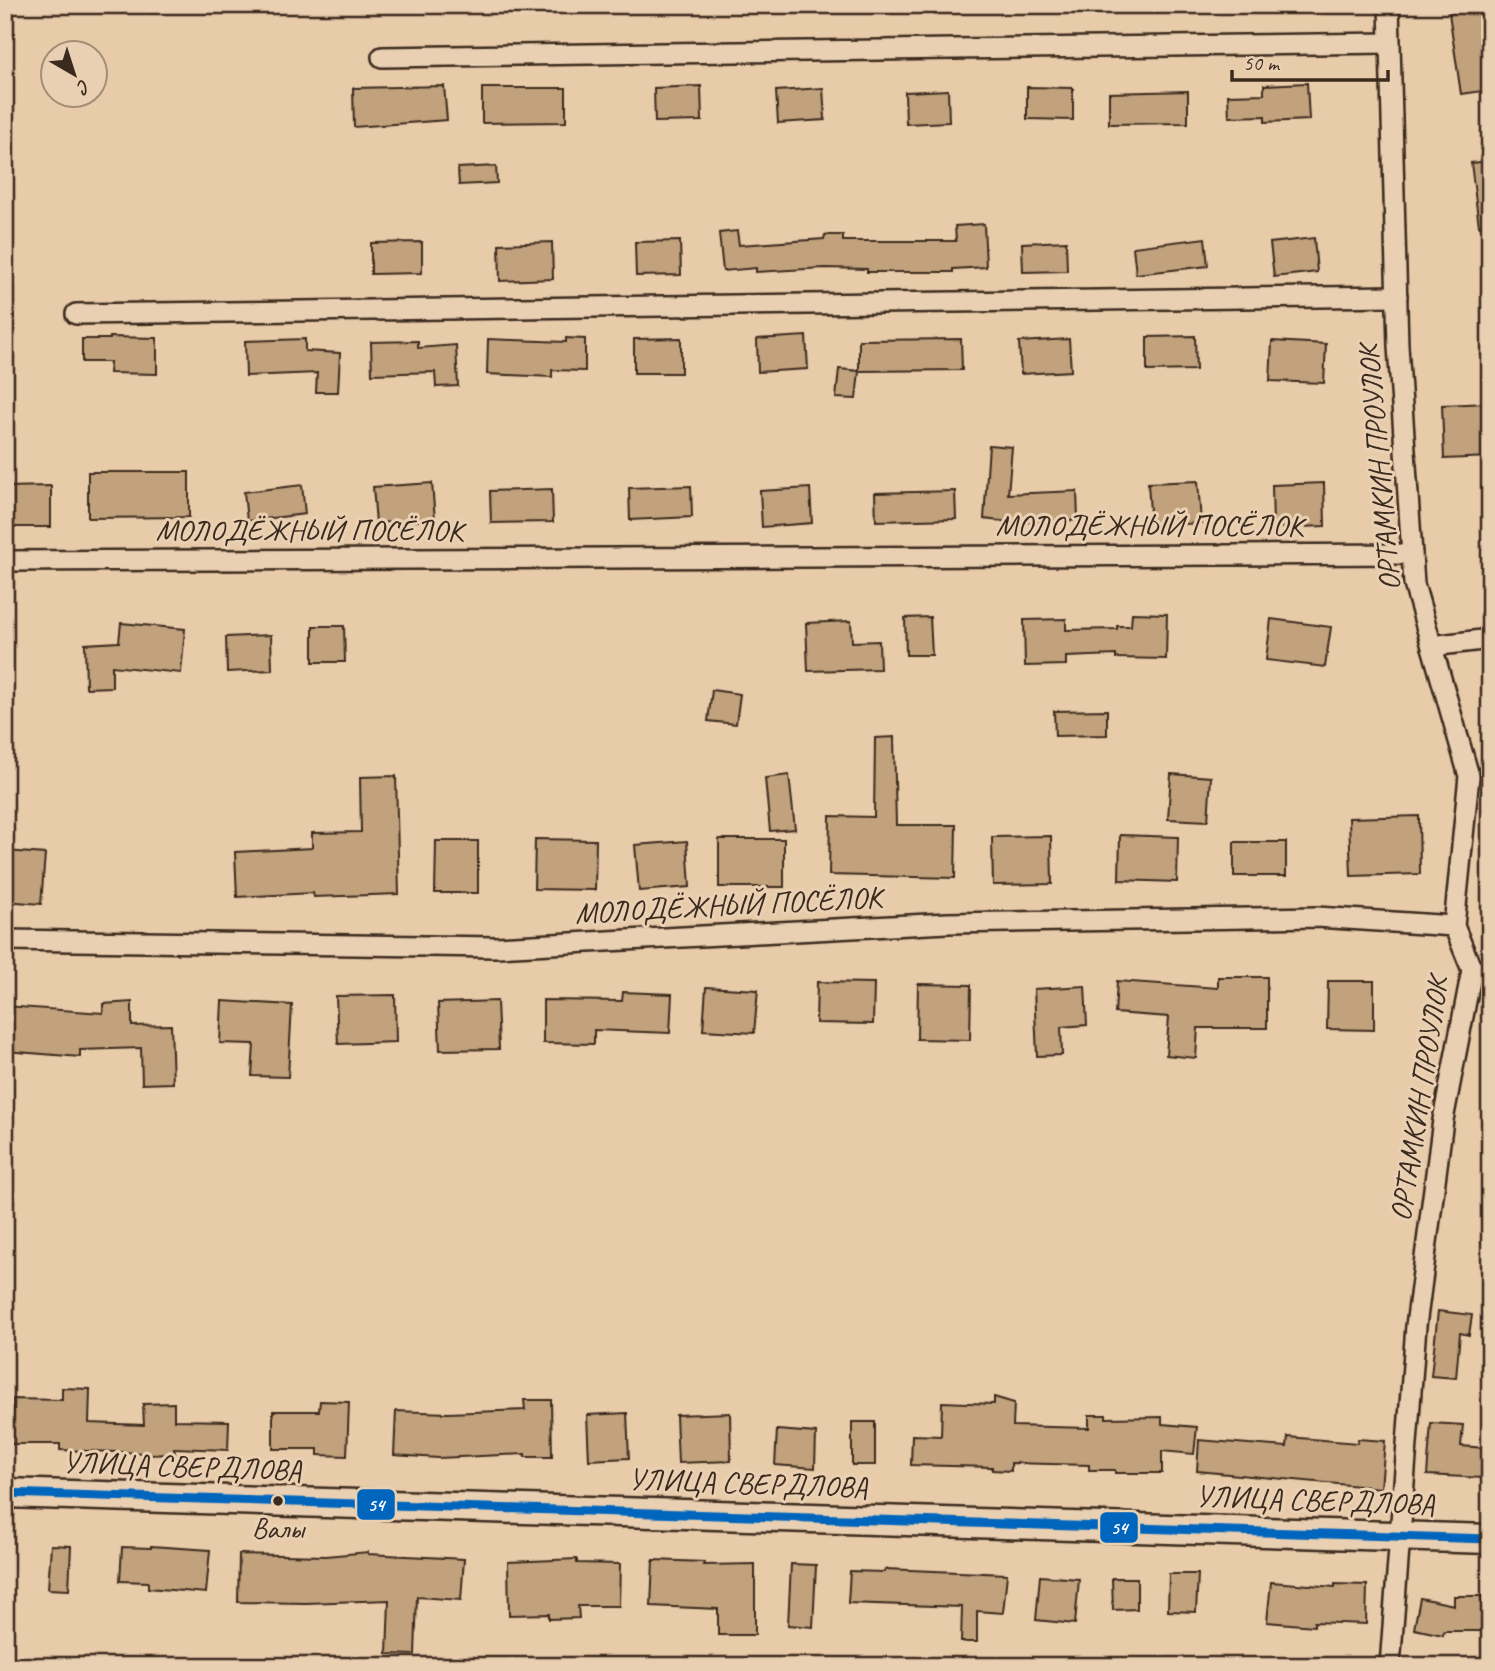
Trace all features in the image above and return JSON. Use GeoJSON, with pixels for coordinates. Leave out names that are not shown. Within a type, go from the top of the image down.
{"type":"FeatureCollection","features":[{"type":"Feature","properties":{"kind":"street","name":"ОРТАМКИН ПРОУЛОК"},"geometry":{"type":"LineString","coordinates":[[1389,5],[1396,296],[1413,584],[1469,776],[1454,926],[1481,972],[1443,1120],[1416,1326],[1390,1666]]}},
{"type":"Feature","properties":{"kind":"street"},"geometry":{"type":"LineString","coordinates":[[382,57],[1390,43]]}},
{"type":"Feature","properties":{"kind":"street"},"geometry":{"type":"LineString","coordinates":[[76,314],[1396,296]]}},
{"type":"Feature","properties":{"kind":"street","name":"МОЛОДЁЖНЫЙ ПОСЁЛОК"},"geometry":{"type":"LineString","coordinates":[[5,561],[1412,554]]}},
{"type":"Feature","properties":{"kind":"street"},"geometry":{"type":"LineString","coordinates":[[1432,646],[1490,639]]}},
{"type":"Feature","properties":{"kind":"street","name":"МОЛОДЁЖНЫЙ ПОСЁЛОК"},"geometry":{"type":"LineString","coordinates":[[5,940],[498,947],[961,922],[1317,917],[1454,926]]}},
{"type":"Feature","properties":{"kind":"street","name":"УЛИЦА СВЕРДЛОВА"},"geometry":{"type":"LineString","coordinates":[[5,1493],[1490,1539]]}},
{"type":"Feature","properties":{"kind":"building"},"geometry":{"type":"Polygon","coordinates":[[[1490,7],[1490,90],[1461,94],[1449,13],[1490,7]]]}},
{"type":"Feature","properties":{"kind":"building"},"geometry":{"type":"Polygon","coordinates":[[[1307,83],[1309,120],[1265,122],[1265,116],[1229,117],[1228,95],[1264,94],[1264,85],[1307,83]]]}},
{"type":"Feature","properties":{"kind":"building"},"geometry":{"type":"Polygon","coordinates":[[[444,86],[447,120],[354,127],[353,88],[444,86]]]}},
{"type":"Feature","properties":{"kind":"building"},"geometry":{"type":"Polygon","coordinates":[[[701,86],[702,121],[655,122],[654,88],[701,86]]]}},
{"type":"Feature","properties":{"kind":"building"},"geometry":{"type":"Polygon","coordinates":[[[1027,87],[1073,88],[1073,120],[1027,119],[1027,87]]]}},
{"type":"Feature","properties":{"kind":"building"},"geometry":{"type":"Polygon","coordinates":[[[482,88],[566,88],[566,122],[482,123],[482,88]]]}},
{"type":"Feature","properties":{"kind":"building"},"geometry":{"type":"Polygon","coordinates":[[[823,88],[825,120],[778,123],[776,91],[823,88]]]}},
{"type":"Feature","properties":{"kind":"building"},"geometry":{"type":"Polygon","coordinates":[[[948,90],[949,122],[906,124],[905,92],[948,90]]]}},
{"type":"Feature","properties":{"kind":"building"},"geometry":{"type":"Polygon","coordinates":[[[1188,91],[1188,123],[1109,124],[1109,93],[1188,91]]]}},
{"type":"Feature","properties":{"kind":"building"},"geometry":{"type":"Polygon","coordinates":[[[1490,161],[1490,226],[1479,226],[1471,163],[1490,161]]]}},
{"type":"Feature","properties":{"kind":"building"},"geometry":{"type":"Polygon","coordinates":[[[496,166],[497,183],[459,185],[458,168],[496,166]]]}},
{"type":"Feature","properties":{"kind":"building"},"geometry":{"type":"Polygon","coordinates":[[[984,224],[986,267],[953,269],[953,272],[867,272],[867,269],[824,268],[723,271],[719,233],[737,231],[739,245],[824,239],[825,235],[843,235],[843,241],[956,241],[955,226],[984,224]]]}},
{"type":"Feature","properties":{"kind":"building"},"geometry":{"type":"Polygon","coordinates":[[[1205,238],[1208,266],[1136,274],[1133,247],[1205,238]]]}},
{"type":"Feature","properties":{"kind":"building"},"geometry":{"type":"Polygon","coordinates":[[[1314,238],[1317,272],[1274,277],[1270,243],[1314,238]]]}},
{"type":"Feature","properties":{"kind":"building"},"geometry":{"type":"Polygon","coordinates":[[[680,241],[681,275],[636,276],[635,242],[680,241]]]}},
{"type":"Feature","properties":{"kind":"building"},"geometry":{"type":"Polygon","coordinates":[[[1066,241],[1067,271],[1023,272],[1022,243],[1066,241]]]}},
{"type":"Feature","properties":{"kind":"building"},"geometry":{"type":"Polygon","coordinates":[[[422,242],[422,273],[371,274],[371,243],[422,242]]]}},
{"type":"Feature","properties":{"kind":"building"},"geometry":{"type":"Polygon","coordinates":[[[552,242],[553,279],[500,281],[499,244],[552,242]]]}},
{"type":"Feature","properties":{"kind":"building"},"geometry":{"type":"Polygon","coordinates":[[[806,336],[808,369],[758,372],[757,339],[806,336]]]}},
{"type":"Feature","properties":{"kind":"building"},"geometry":{"type":"Polygon","coordinates":[[[1195,336],[1196,370],[1147,371],[1147,337],[1195,336]]]}},
{"type":"Feature","properties":{"kind":"building"},"geometry":{"type":"Polygon","coordinates":[[[157,338],[157,374],[109,373],[110,362],[82,362],[82,339],[157,338]]]}},
{"type":"Feature","properties":{"kind":"building"},"geometry":{"type":"Polygon","coordinates":[[[566,338],[585,339],[585,371],[552,370],[552,377],[487,374],[488,339],[566,342],[566,338]]]}},
{"type":"Feature","properties":{"kind":"building"},"geometry":{"type":"Polygon","coordinates":[[[681,338],[681,373],[634,373],[634,339],[681,338]]]}},
{"type":"Feature","properties":{"kind":"building"},"geometry":{"type":"Polygon","coordinates":[[[305,339],[305,351],[340,353],[338,392],[316,392],[317,373],[246,376],[245,341],[305,339]]]}},
{"type":"Feature","properties":{"kind":"building"},"geometry":{"type":"Polygon","coordinates":[[[961,339],[962,370],[859,371],[859,340],[961,339]]]}},
{"type":"Feature","properties":{"kind":"building"},"geometry":{"type":"Polygon","coordinates":[[[1069,339],[1071,371],[1021,374],[1019,342],[1069,339]]]}},
{"type":"Feature","properties":{"kind":"building"},"geometry":{"type":"Polygon","coordinates":[[[418,341],[418,348],[456,345],[458,386],[436,387],[435,372],[372,374],[371,342],[418,341]]]}},
{"type":"Feature","properties":{"kind":"building"},"geometry":{"type":"Polygon","coordinates":[[[1272,341],[1326,344],[1324,383],[1270,381],[1272,341]]]}},
{"type":"Feature","properties":{"kind":"building"},"geometry":{"type":"Polygon","coordinates":[[[839,369],[859,371],[856,399],[836,398],[839,369]]]}},
{"type":"Feature","properties":{"kind":"building"},"geometry":{"type":"Polygon","coordinates":[[[1490,403],[1490,457],[1444,459],[1442,405],[1490,403]]]}},
{"type":"Feature","properties":{"kind":"building"},"geometry":{"type":"Polygon","coordinates":[[[989,445],[1012,447],[1008,494],[1077,491],[1078,520],[1017,523],[984,519],[989,445]]]}},
{"type":"Feature","properties":{"kind":"building"},"geometry":{"type":"Polygon","coordinates":[[[88,472],[189,472],[189,517],[88,518],[88,472]]]}},
{"type":"Feature","properties":{"kind":"building"},"geometry":{"type":"Polygon","coordinates":[[[1198,481],[1201,523],[1151,526],[1148,483],[1198,481]]]}},
{"type":"Feature","properties":{"kind":"building"},"geometry":{"type":"Polygon","coordinates":[[[432,483],[435,520],[376,523],[373,487],[432,483]]]}},
{"type":"Feature","properties":{"kind":"building"},"geometry":{"type":"Polygon","coordinates":[[[1324,483],[1325,526],[1273,528],[1272,485],[1324,483]]]}},
{"type":"Feature","properties":{"kind":"building"},"geometry":{"type":"Polygon","coordinates":[[[302,485],[305,514],[247,521],[244,492],[302,485]]]}},
{"type":"Feature","properties":{"kind":"building"},"geometry":{"type":"Polygon","coordinates":[[[51,486],[51,527],[5,527],[5,487],[51,486]]]}},
{"type":"Feature","properties":{"kind":"building"},"geometry":{"type":"Polygon","coordinates":[[[691,486],[692,517],[630,520],[629,488],[691,486]]]}},
{"type":"Feature","properties":{"kind":"building"},"geometry":{"type":"Polygon","coordinates":[[[810,488],[812,523],[762,527],[760,491],[810,488]]]}},
{"type":"Feature","properties":{"kind":"building"},"geometry":{"type":"Polygon","coordinates":[[[552,489],[553,522],[491,523],[490,491],[552,489]]]}},
{"type":"Feature","properties":{"kind":"building"},"geometry":{"type":"Polygon","coordinates":[[[955,491],[956,519],[876,521],[875,493],[955,491]]]}},
{"type":"Feature","properties":{"kind":"building"},"geometry":{"type":"Polygon","coordinates":[[[1132,613],[1167,614],[1166,659],[1116,658],[1116,655],[1066,657],[1066,665],[1025,666],[1024,620],[1066,619],[1066,630],[1117,629],[1117,626],[1131,626],[1132,613]]]}},
{"type":"Feature","properties":{"kind":"building"},"geometry":{"type":"Polygon","coordinates":[[[930,617],[932,655],[906,655],[905,618],[930,617]]]}},
{"type":"Feature","properties":{"kind":"building"},"geometry":{"type":"Polygon","coordinates":[[[1271,619],[1331,627],[1325,667],[1266,660],[1271,619]]]}},
{"type":"Feature","properties":{"kind":"building"},"geometry":{"type":"Polygon","coordinates":[[[851,621],[852,642],[879,641],[880,669],[808,671],[806,623],[851,621]]]}},
{"type":"Feature","properties":{"kind":"building"},"geometry":{"type":"Polygon","coordinates":[[[121,623],[185,629],[181,673],[112,666],[112,687],[86,688],[85,644],[119,642],[121,623]]]}},
{"type":"Feature","properties":{"kind":"building"},"geometry":{"type":"Polygon","coordinates":[[[313,626],[344,626],[345,662],[313,662],[313,626]]]}},
{"type":"Feature","properties":{"kind":"building"},"geometry":{"type":"Polygon","coordinates":[[[271,635],[272,670],[227,672],[226,637],[271,635]]]}},
{"type":"Feature","properties":{"kind":"building"},"geometry":{"type":"Polygon","coordinates":[[[712,690],[740,694],[736,724],[708,721],[712,690]]]}},
{"type":"Feature","properties":{"kind":"building"},"geometry":{"type":"Polygon","coordinates":[[[1107,710],[1107,735],[1055,736],[1054,711],[1107,710]]]}},
{"type":"Feature","properties":{"kind":"building"},"geometry":{"type":"Polygon","coordinates":[[[894,737],[896,825],[956,825],[955,878],[829,875],[830,816],[874,817],[875,738],[894,737]]]}},
{"type":"Feature","properties":{"kind":"building"},"geometry":{"type":"Polygon","coordinates":[[[1171,774],[1211,777],[1208,821],[1168,819],[1171,774]]]}},
{"type":"Feature","properties":{"kind":"building"},"geometry":{"type":"Polygon","coordinates":[[[789,775],[795,829],[770,831],[765,778],[789,775]]]}},
{"type":"Feature","properties":{"kind":"building"},"geometry":{"type":"Polygon","coordinates":[[[396,776],[399,894],[314,897],[313,893],[237,897],[235,852],[312,848],[312,833],[361,832],[360,777],[396,776]]]}},
{"type":"Feature","properties":{"kind":"building"},"geometry":{"type":"Polygon","coordinates":[[[1419,816],[1420,874],[1351,876],[1349,818],[1419,816]]]}},
{"type":"Feature","properties":{"kind":"building"},"geometry":{"type":"Polygon","coordinates":[[[1120,835],[1178,837],[1177,882],[1119,880],[1120,835]]]}},
{"type":"Feature","properties":{"kind":"building"},"geometry":{"type":"Polygon","coordinates":[[[1051,836],[1052,884],[993,885],[992,837],[1051,836]]]}},
{"type":"Feature","properties":{"kind":"building"},"geometry":{"type":"Polygon","coordinates":[[[535,839],[596,840],[595,890],[534,889],[535,839]]]}},
{"type":"Feature","properties":{"kind":"building"},"geometry":{"type":"Polygon","coordinates":[[[719,839],[784,839],[784,887],[719,887],[719,839]]]}},
{"type":"Feature","properties":{"kind":"building"},"geometry":{"type":"Polygon","coordinates":[[[436,841],[478,841],[478,893],[435,893],[436,841]]]}},
{"type":"Feature","properties":{"kind":"building"},"geometry":{"type":"Polygon","coordinates":[[[687,841],[690,887],[639,891],[635,845],[687,841]]]}},
{"type":"Feature","properties":{"kind":"building"},"geometry":{"type":"Polygon","coordinates":[[[1234,842],[1286,842],[1286,876],[1234,876],[1234,842]]]}},
{"type":"Feature","properties":{"kind":"building"},"geometry":{"type":"Polygon","coordinates":[[[5,851],[45,854],[41,904],[5,901],[5,851]]]}},
{"type":"Feature","properties":{"kind":"building"},"geometry":{"type":"Polygon","coordinates":[[[1218,977],[1267,977],[1267,1028],[1198,1028],[1196,1058],[1166,1055],[1169,1017],[1115,1013],[1117,981],[1218,988],[1218,977]]]}},
{"type":"Feature","properties":{"kind":"building"},"geometry":{"type":"Polygon","coordinates":[[[1328,981],[1374,981],[1374,1030],[1327,1029],[1328,981]]]}},
{"type":"Feature","properties":{"kind":"building"},"geometry":{"type":"Polygon","coordinates":[[[817,982],[874,983],[873,1024],[816,1023],[817,982]]]}},
{"type":"Feature","properties":{"kind":"building"},"geometry":{"type":"Polygon","coordinates":[[[918,984],[971,985],[970,1040],[917,1039],[918,984]]]}},
{"type":"Feature","properties":{"kind":"building"},"geometry":{"type":"Polygon","coordinates":[[[1085,986],[1087,1025],[1061,1027],[1062,1055],[1037,1056],[1034,989],[1085,986]]]}},
{"type":"Feature","properties":{"kind":"building"},"geometry":{"type":"Polygon","coordinates":[[[706,987],[758,990],[754,1033],[703,1030],[706,987]]]}},
{"type":"Feature","properties":{"kind":"building"},"geometry":{"type":"Polygon","coordinates":[[[623,992],[672,994],[670,1033],[594,1030],[594,1044],[543,1043],[543,1000],[622,1001],[623,992]]]}},
{"type":"Feature","properties":{"kind":"building"},"geometry":{"type":"Polygon","coordinates":[[[395,995],[396,1042],[338,1044],[336,996],[395,995]]]}},
{"type":"Feature","properties":{"kind":"building"},"geometry":{"type":"Polygon","coordinates":[[[222,1001],[292,1005],[288,1077],[252,1076],[254,1044],[220,1043],[222,1001]]]}},
{"type":"Feature","properties":{"kind":"building"},"geometry":{"type":"Polygon","coordinates":[[[497,1001],[499,1049],[440,1050],[438,1003],[497,1001]]]}},
{"type":"Feature","properties":{"kind":"building"},"geometry":{"type":"Polygon","coordinates":[[[132,1002],[132,1026],[171,1025],[173,1083],[142,1084],[141,1048],[80,1050],[80,1057],[5,1051],[5,1006],[103,1013],[103,1004],[132,1002]]]}},
{"type":"Feature","properties":{"kind":"building"},"geometry":{"type":"Polygon","coordinates":[[[1438,1311],[1472,1315],[1469,1335],[1460,1333],[1456,1378],[1431,1376],[1438,1311]]]}},
{"type":"Feature","properties":{"kind":"building"},"geometry":{"type":"Polygon","coordinates":[[[62,1388],[90,1389],[89,1423],[144,1425],[143,1404],[174,1403],[174,1420],[229,1421],[228,1450],[174,1448],[175,1454],[144,1455],[60,1450],[60,1444],[11,1444],[13,1399],[62,1400],[62,1388]]]}},
{"type":"Feature","properties":{"kind":"building"},"geometry":{"type":"Polygon","coordinates":[[[994,1397],[1014,1403],[1013,1426],[1089,1428],[1089,1415],[1106,1415],[1106,1418],[1162,1417],[1162,1424],[1197,1427],[1194,1454],[1162,1451],[1162,1473],[1115,1473],[1115,1470],[1089,1470],[1089,1465],[1011,1463],[1011,1471],[992,1470],[992,1467],[911,1465],[912,1435],[941,1436],[942,1402],[994,1404],[994,1397]]]}},
{"type":"Feature","properties":{"kind":"building"},"geometry":{"type":"Polygon","coordinates":[[[524,1400],[551,1400],[552,1457],[525,1457],[525,1454],[438,1458],[394,1455],[396,1411],[448,1413],[525,1410],[524,1400]]]}},
{"type":"Feature","properties":{"kind":"building"},"geometry":{"type":"Polygon","coordinates":[[[320,1401],[349,1402],[347,1456],[318,1455],[318,1449],[273,1449],[273,1411],[319,1411],[320,1401]]]}},
{"type":"Feature","properties":{"kind":"building"},"geometry":{"type":"Polygon","coordinates":[[[627,1413],[629,1458],[589,1460],[587,1415],[627,1413]]]}},
{"type":"Feature","properties":{"kind":"building"},"geometry":{"type":"Polygon","coordinates":[[[730,1413],[731,1461],[678,1463],[676,1415],[730,1413]]]}},
{"type":"Feature","properties":{"kind":"building"},"geometry":{"type":"Polygon","coordinates":[[[852,1422],[875,1422],[875,1465],[852,1465],[852,1422]]]}},
{"type":"Feature","properties":{"kind":"building"},"geometry":{"type":"Polygon","coordinates":[[[1431,1423],[1463,1425],[1461,1446],[1485,1448],[1483,1478],[1427,1475],[1431,1423]]]}},
{"type":"Feature","properties":{"kind":"building"},"geometry":{"type":"Polygon","coordinates":[[[777,1430],[816,1433],[815,1468],[775,1465],[777,1430]]]}},
{"type":"Feature","properties":{"kind":"building"},"geometry":{"type":"Polygon","coordinates":[[[1288,1437],[1357,1443],[1358,1439],[1385,1441],[1381,1488],[1197,1471],[1199,1440],[1287,1447],[1288,1437]]]}},
{"type":"Feature","properties":{"kind":"building"},"geometry":{"type":"Polygon","coordinates":[[[51,1545],[71,1546],[69,1590],[48,1589],[51,1545]]]}},
{"type":"Feature","properties":{"kind":"building"},"geometry":{"type":"Polygon","coordinates":[[[122,1547],[210,1550],[206,1593],[148,1588],[148,1582],[120,1581],[122,1547]]]}},
{"type":"Feature","properties":{"kind":"building"},"geometry":{"type":"Polygon","coordinates":[[[368,1552],[464,1559],[461,1600],[417,1597],[415,1655],[387,1654],[389,1600],[238,1602],[239,1554],[326,1556],[368,1552]]]}},
{"type":"Feature","properties":{"kind":"building"},"geometry":{"type":"Polygon","coordinates":[[[577,1559],[577,1563],[620,1564],[619,1606],[578,1606],[579,1618],[549,1619],[549,1614],[509,1615],[508,1562],[577,1559]]]}},
{"type":"Feature","properties":{"kind":"building"},"geometry":{"type":"Polygon","coordinates":[[[653,1560],[704,1562],[703,1565],[755,1564],[755,1635],[718,1635],[718,1609],[651,1606],[653,1560]]]}},
{"type":"Feature","properties":{"kind":"building"},"geometry":{"type":"Polygon","coordinates":[[[791,1564],[816,1565],[813,1627],[788,1625],[791,1564]]]}},
{"type":"Feature","properties":{"kind":"building"},"geometry":{"type":"Polygon","coordinates":[[[885,1569],[1007,1574],[1003,1613],[977,1611],[977,1642],[961,1642],[962,1607],[848,1603],[850,1571],[884,1572],[885,1569]]]}},
{"type":"Feature","properties":{"kind":"building"},"geometry":{"type":"Polygon","coordinates":[[[1169,1574],[1198,1574],[1196,1612],[1168,1611],[1169,1574]]]}},
{"type":"Feature","properties":{"kind":"building"},"geometry":{"type":"Polygon","coordinates":[[[1040,1576],[1079,1579],[1075,1624],[1036,1620],[1040,1576]]]}},
{"type":"Feature","properties":{"kind":"building"},"geometry":{"type":"Polygon","coordinates":[[[1112,1578],[1137,1578],[1137,1609],[1113,1610],[1112,1578]]]}},
{"type":"Feature","properties":{"kind":"building"},"geometry":{"type":"Polygon","coordinates":[[[1271,1582],[1335,1587],[1335,1584],[1367,1585],[1366,1624],[1314,1622],[1314,1626],[1267,1622],[1271,1582]]]}},
{"type":"Feature","properties":{"kind":"building"},"geometry":{"type":"Polygon","coordinates":[[[1454,1596],[1482,1596],[1482,1631],[1444,1631],[1443,1635],[1414,1629],[1420,1598],[1454,1605],[1454,1596]]]}},
{"type":"Feature","properties":{"kind":"transit line","name":"54"},"geometry":{"type":"LineString","coordinates":[[5,1493],[1490,1539]]}},
{"type":"Feature","properties":{"kind":"place","name":"Валы"},"geometry":{"type":"Point","coordinates":[278,1501]}}]}
